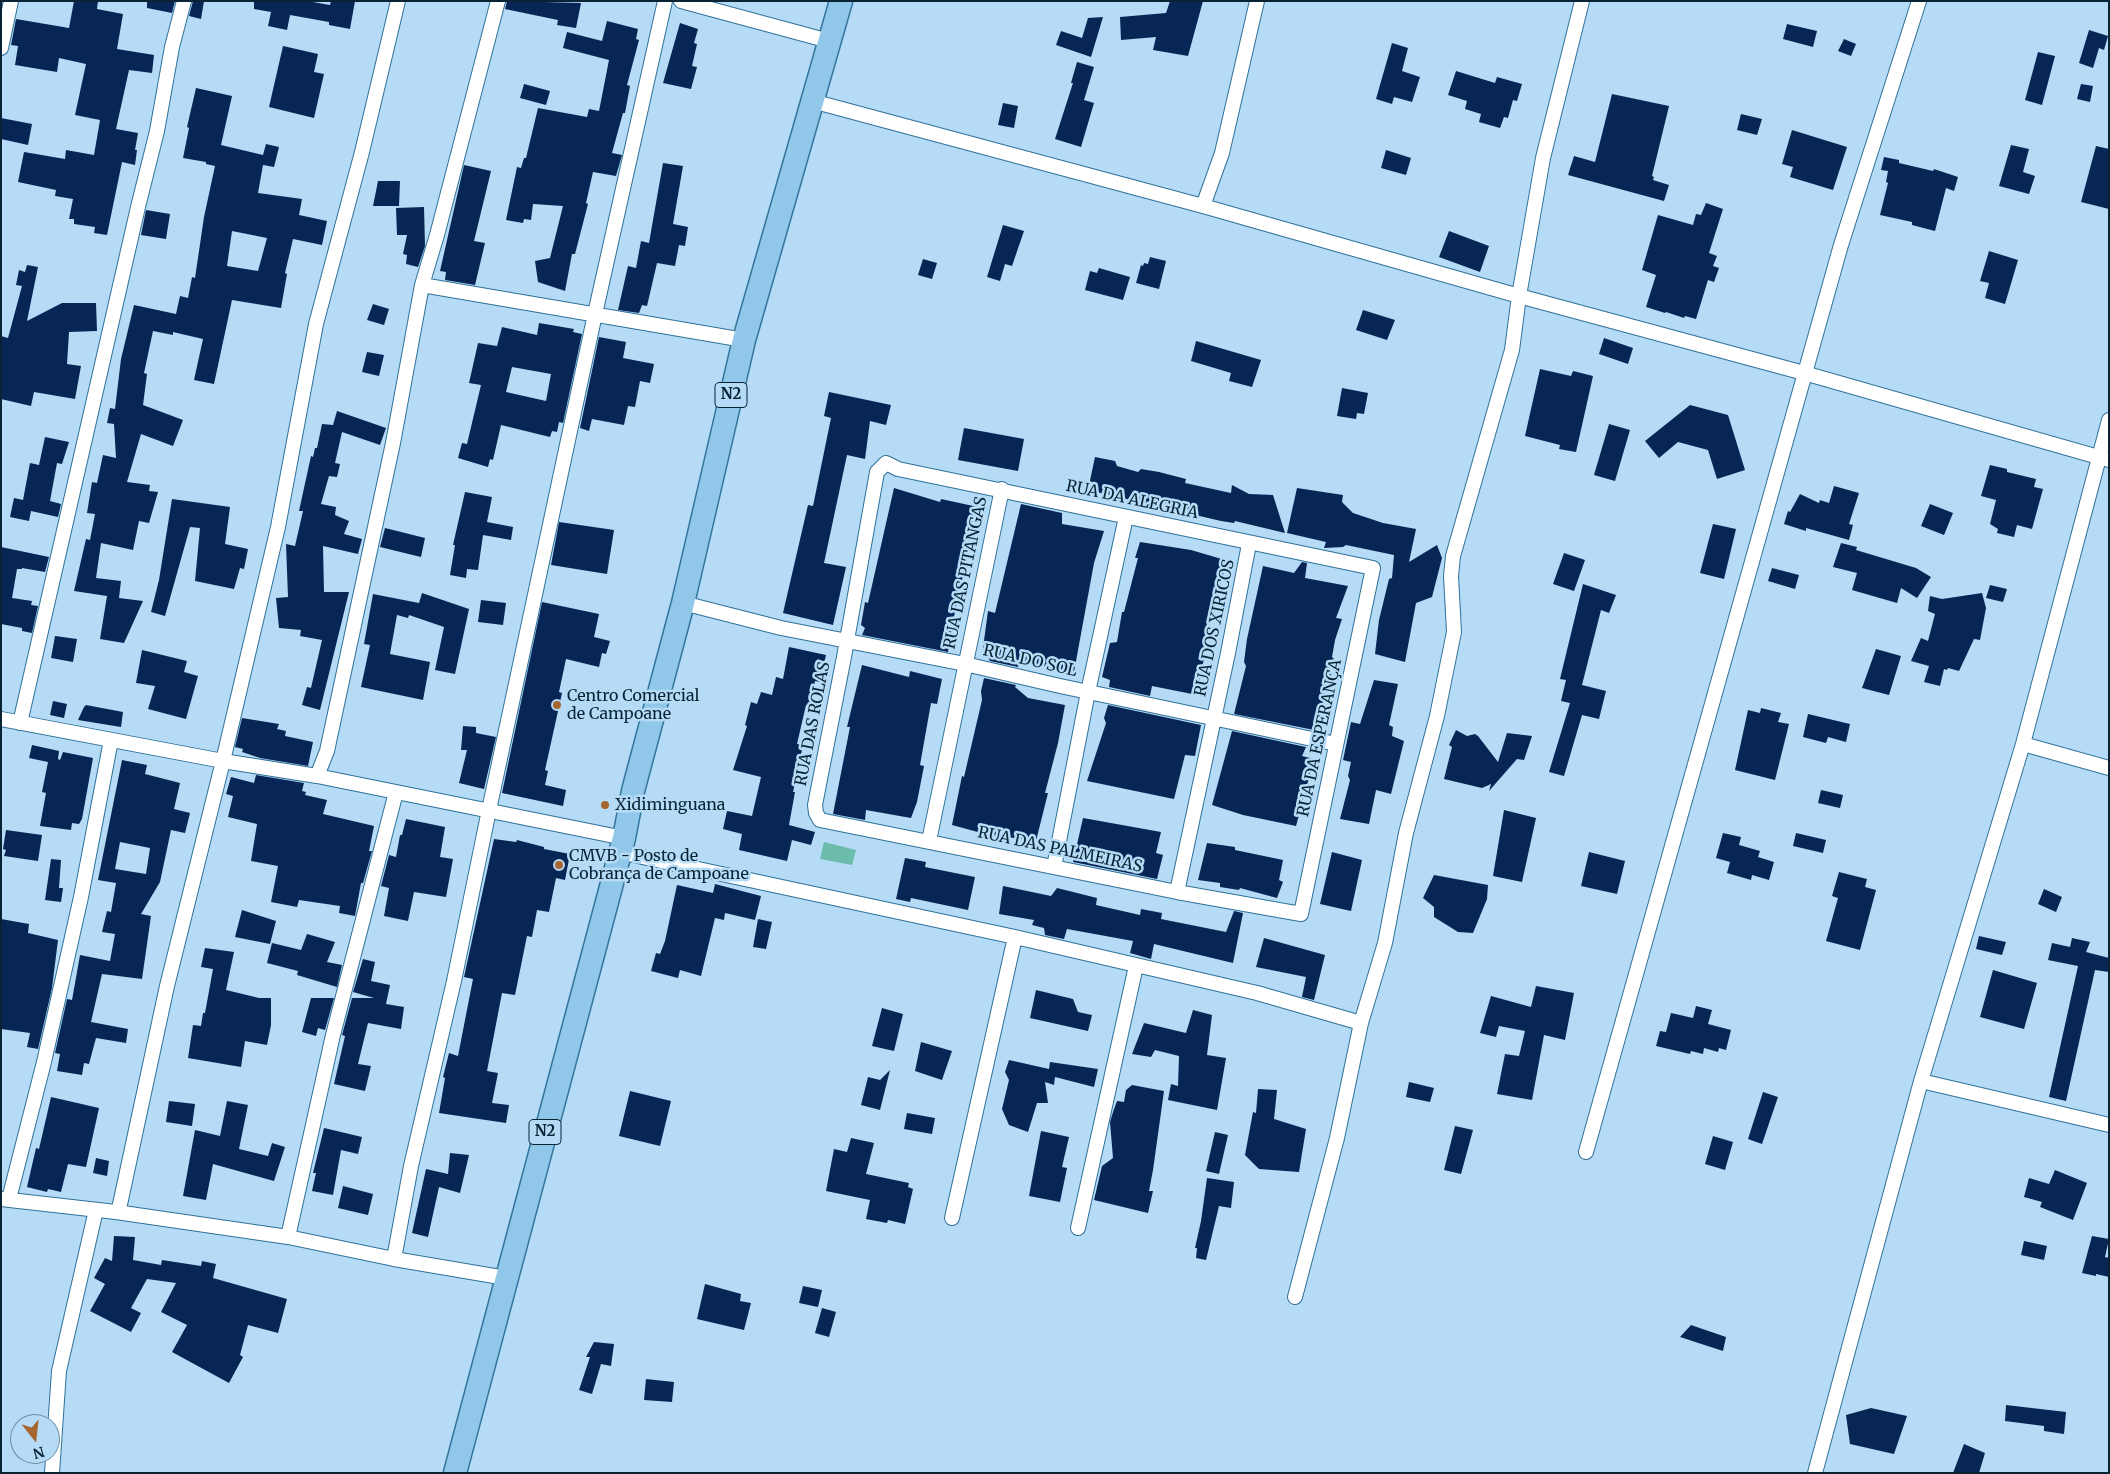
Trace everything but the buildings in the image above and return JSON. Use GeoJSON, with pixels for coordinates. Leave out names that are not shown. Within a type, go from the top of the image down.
{"type":"FeatureCollection","features":[{"type":"Feature","properties":{"kind":"main road","name":"N2"},"geometry":{"type":"LineString","coordinates":[[455,1473],[622,845],[633,791],[683,603],[744,340],[841,1]]}},
{"type":"Feature","properties":{"kind":"street"},"geometry":{"type":"LineString","coordinates":[[1,48],[12,1]]}},
{"type":"Feature","properties":{"kind":"street"},"geometry":{"type":"LineString","coordinates":[[20,723],[157,131],[172,47],[184,1]]}},
{"type":"Feature","properties":{"kind":"street"},"geometry":{"type":"LineString","coordinates":[[116,1212],[119,1208],[167,986],[223,761],[278,527],[316,324],[362,152],[398,1]]}},
{"type":"Feature","properties":{"kind":"street"},"geometry":{"type":"LineString","coordinates":[[317,776],[327,751],[393,443],[422,285],[438,235],[498,1]]}},
{"type":"Feature","properties":{"kind":"street"},"geometry":{"type":"LineString","coordinates":[[394,1259],[411,1166],[454,981],[595,314],[664,1]]}},
{"type":"Feature","properties":{"kind":"street"},"geometry":{"type":"LineString","coordinates":[[681,1],[829,41]]}},
{"type":"Feature","properties":{"kind":"street"},"geometry":{"type":"LineString","coordinates":[[1203,206],[1222,153],[1257,1]]}},
{"type":"Feature","properties":{"kind":"street"},"geometry":{"type":"LineString","coordinates":[[1295,1297],[1337,1138],[1361,1023],[1385,943],[1406,833],[1437,716],[1454,632],[1454,596],[1451,576],[1453,556],[1512,350],[1519,296],[1543,158],[1582,1]]}},
{"type":"Feature","properties":{"kind":"street"},"geometry":{"type":"LineString","coordinates":[[1586,1152],[1841,245],[1919,1]]}},
{"type":"Feature","properties":{"kind":"street"},"geometry":{"type":"LineString","coordinates":[[812,101],[1203,206],[1519,296],[1804,373],[2104,459]]}},
{"type":"Feature","properties":{"kind":"street"},"geometry":{"type":"LineString","coordinates":[[422,285],[744,340]]}},
{"type":"Feature","properties":{"kind":"street"},"geometry":{"type":"LineString","coordinates":[[1815,1473],[1922,1081],[2023,744],[2104,459],[2109,420]]}},
{"type":"Feature","properties":{"kind":"street","name":"RUA DA ALEGRIA"},"geometry":{"type":"LineString","coordinates":[[886,463],[898,468],[1250,544],[1373,568]]}},
{"type":"Feature","properties":{"kind":"street","name":"RUA DAS ROLAS"},"geometry":{"type":"LineString","coordinates":[[816,813],[814,805],[847,642],[877,472],[886,463]]}},
{"type":"Feature","properties":{"kind":"street","name":"RUA DAS PITANGAS"},"geometry":{"type":"LineString","coordinates":[[930,840],[1002,490]]}},
{"type":"Feature","properties":{"kind":"street"},"geometry":{"type":"LineString","coordinates":[[1054,867],[1088,692],[1126,517]]}},
{"type":"Feature","properties":{"kind":"street","name":"RUA DOS XIRICOS"},"geometry":{"type":"LineString","coordinates":[[1177,892],[1250,544]]}},
{"type":"Feature","properties":{"kind":"street","name":"RUA DA ESPERANÇA"},"geometry":{"type":"LineString","coordinates":[[1301,914],[1373,568]]}},
{"type":"Feature","properties":{"kind":"street","name":"RUA DO SOL"},"geometry":{"type":"LineString","coordinates":[[683,603],[847,642],[965,664],[1336,744]]}},
{"type":"Feature","properties":{"kind":"street"},"geometry":{"type":"LineString","coordinates":[[1,720],[223,761],[317,776],[489,810],[622,845],[1257,993],[1361,1023]]}},
{"type":"Feature","properties":{"kind":"street"},"geometry":{"type":"LineString","coordinates":[[111,740],[81,897],[44,1062],[5,1199],[116,1212],[288,1237],[394,1259],[506,1278]]}},
{"type":"Feature","properties":{"kind":"street"},"geometry":{"type":"LineString","coordinates":[[2023,744],[2109,768]]}},
{"type":"Feature","properties":{"kind":"street"},"geometry":{"type":"LineString","coordinates":[[288,1237],[333,1036],[396,792]]}},
{"type":"Feature","properties":{"kind":"street","name":"RUA DAS PALMEIRAS"},"geometry":{"type":"LineString","coordinates":[[816,813],[820,820],[930,840],[1177,892],[1301,914]]}},
{"type":"Feature","properties":{"kind":"street"},"geometry":{"type":"LineString","coordinates":[[952,1218],[1016,937]]}},
{"type":"Feature","properties":{"kind":"street"},"geometry":{"type":"LineString","coordinates":[[1078,1228],[1136,966]]}},
{"type":"Feature","properties":{"kind":"street"},"geometry":{"type":"LineString","coordinates":[[1922,1081],[2109,1124]]}},
{"type":"Feature","properties":{"kind":"street"},"geometry":{"type":"LineString","coordinates":[[52,1473],[59,1371],[96,1210]]}},
{"type":"Feature","properties":{"kind":"shaded area"},"geometry":{"type":"Polygon","coordinates":[[[824,842],[856,850],[852,865],[820,859],[824,842]]]}},
{"type":"Feature","properties":{"kind":"place","name":"Centro Comercial de Campoane"},"geometry":{"type":"Point","coordinates":[557,705]}},
{"type":"Feature","properties":{"kind":"place","name":"Xidiminguana"},"geometry":{"type":"Point","coordinates":[605,805]}},
{"type":"Feature","properties":{"kind":"place","name":"CMVB - Posto de Cobrança de Campoane"},"geometry":{"type":"Point","coordinates":[559,865]}}]}
